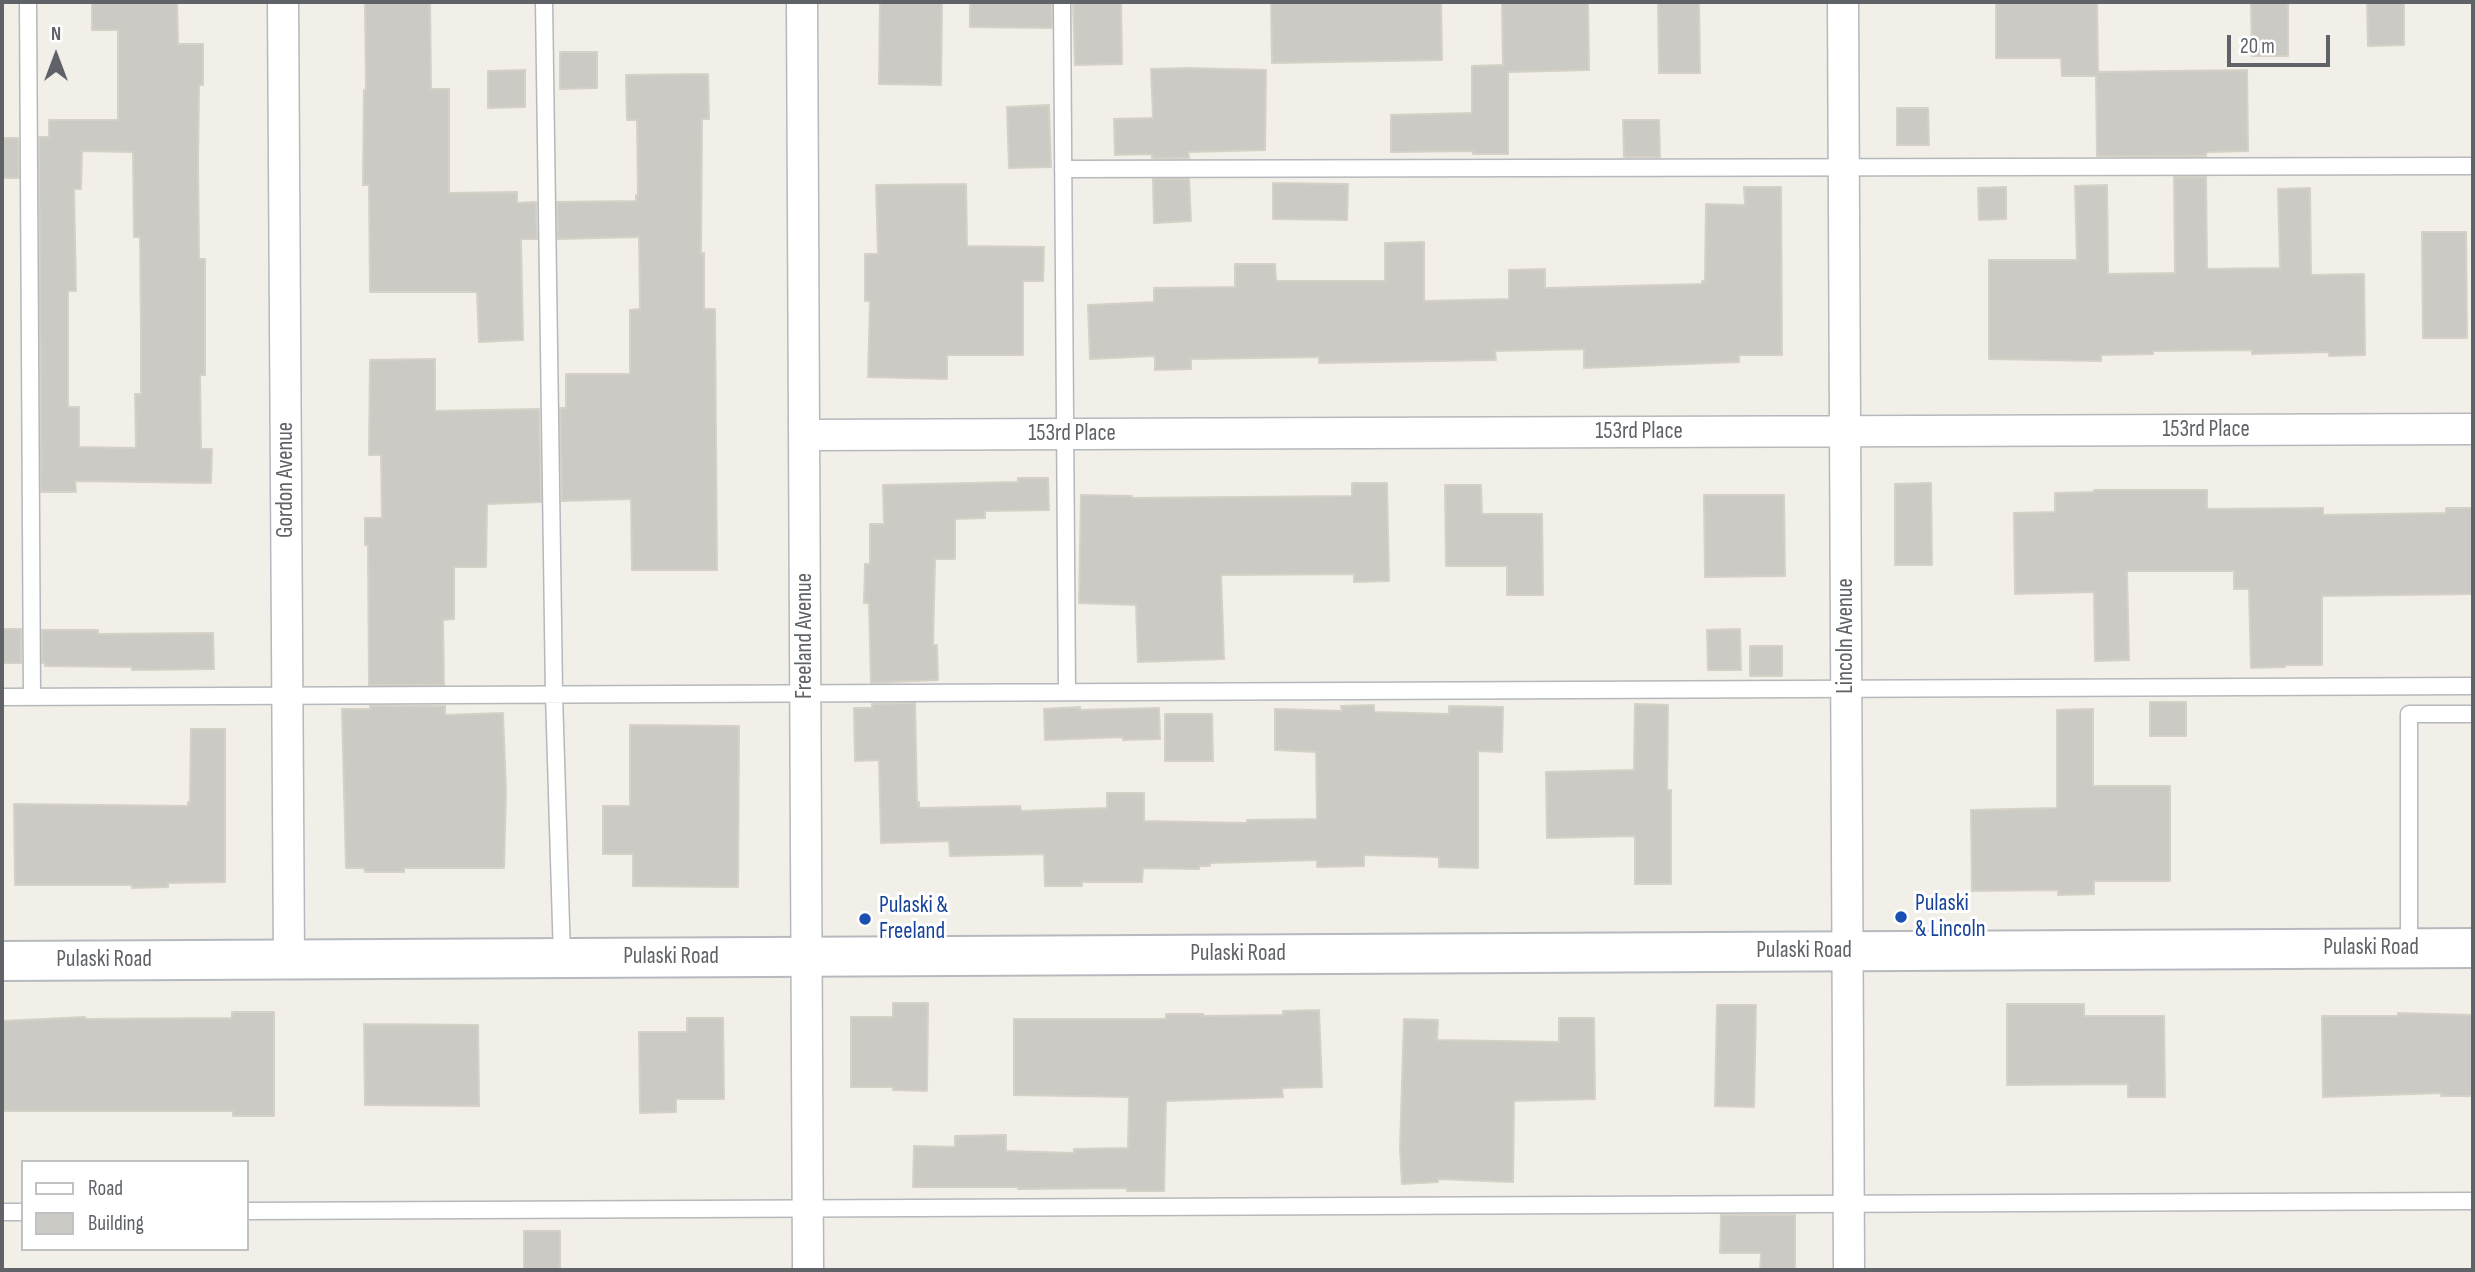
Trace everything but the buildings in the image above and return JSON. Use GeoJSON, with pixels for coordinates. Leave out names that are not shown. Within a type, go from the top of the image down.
{"type":"FeatureCollection","features":[{"type":"Feature","properties":{"kind":"street","name":"Gordon Avenue"},"geometry":{"type":"LineString","coordinates":[[283,2],[289,959]]}},
{"type":"Feature","properties":{"kind":"street","name":"Freeland Avenue"},"geometry":{"type":"LineString","coordinates":[[802,2],[808,1270]]}},
{"type":"Feature","properties":{"kind":"street","name":"Lincoln Avenue"},"geometry":{"type":"LineString","coordinates":[[1843,2],[1849,1270]]}},
{"type":"Feature","properties":{"kind":"street","name":"153rd Place"},"geometry":{"type":"LineString","coordinates":[[804,435],[2473,429]]}},
{"type":"Feature","properties":{"kind":"street","name":"Pulaski Road"},"geometry":{"type":"LineString","coordinates":[[2,961],[2473,948]]}},
{"type":"Feature","properties":{"kind":"lane"},"geometry":{"type":"LineString","coordinates":[[28,2],[32,697]]}},
{"type":"Feature","properties":{"kind":"lane"},"geometry":{"type":"LineString","coordinates":[[544,2],[554,694],[562,958]]}},
{"type":"Feature","properties":{"kind":"lane"},"geometry":{"type":"LineString","coordinates":[[1062,2],[1067,692]]}},
{"type":"Feature","properties":{"kind":"lane"},"geometry":{"type":"LineString","coordinates":[[1063,169],[2473,166]]}},
{"type":"Feature","properties":{"kind":"lane"},"geometry":{"type":"LineString","coordinates":[[2,697],[2473,686]]}},
{"type":"Feature","properties":{"kind":"lane"},"geometry":{"type":"LineString","coordinates":[[2409,948],[2409,714],[2473,714]]}},
{"type":"Feature","properties":{"kind":"lane"},"geometry":{"type":"LineString","coordinates":[[248,1211],[2473,1201]]}},
{"type":"Feature","properties":{"kind":"lane"},"geometry":{"type":"LineString","coordinates":[[2,1212],[21,1212]]}},
{"type":"Feature","properties":{"kind":"place","name":"Pulaski & Lincoln"},"geometry":{"type":"Point","coordinates":[1901,917]}},
{"type":"Feature","properties":{"kind":"place","name":"Pulaski & Freeland"},"geometry":{"type":"Point","coordinates":[865,919]}}]}
